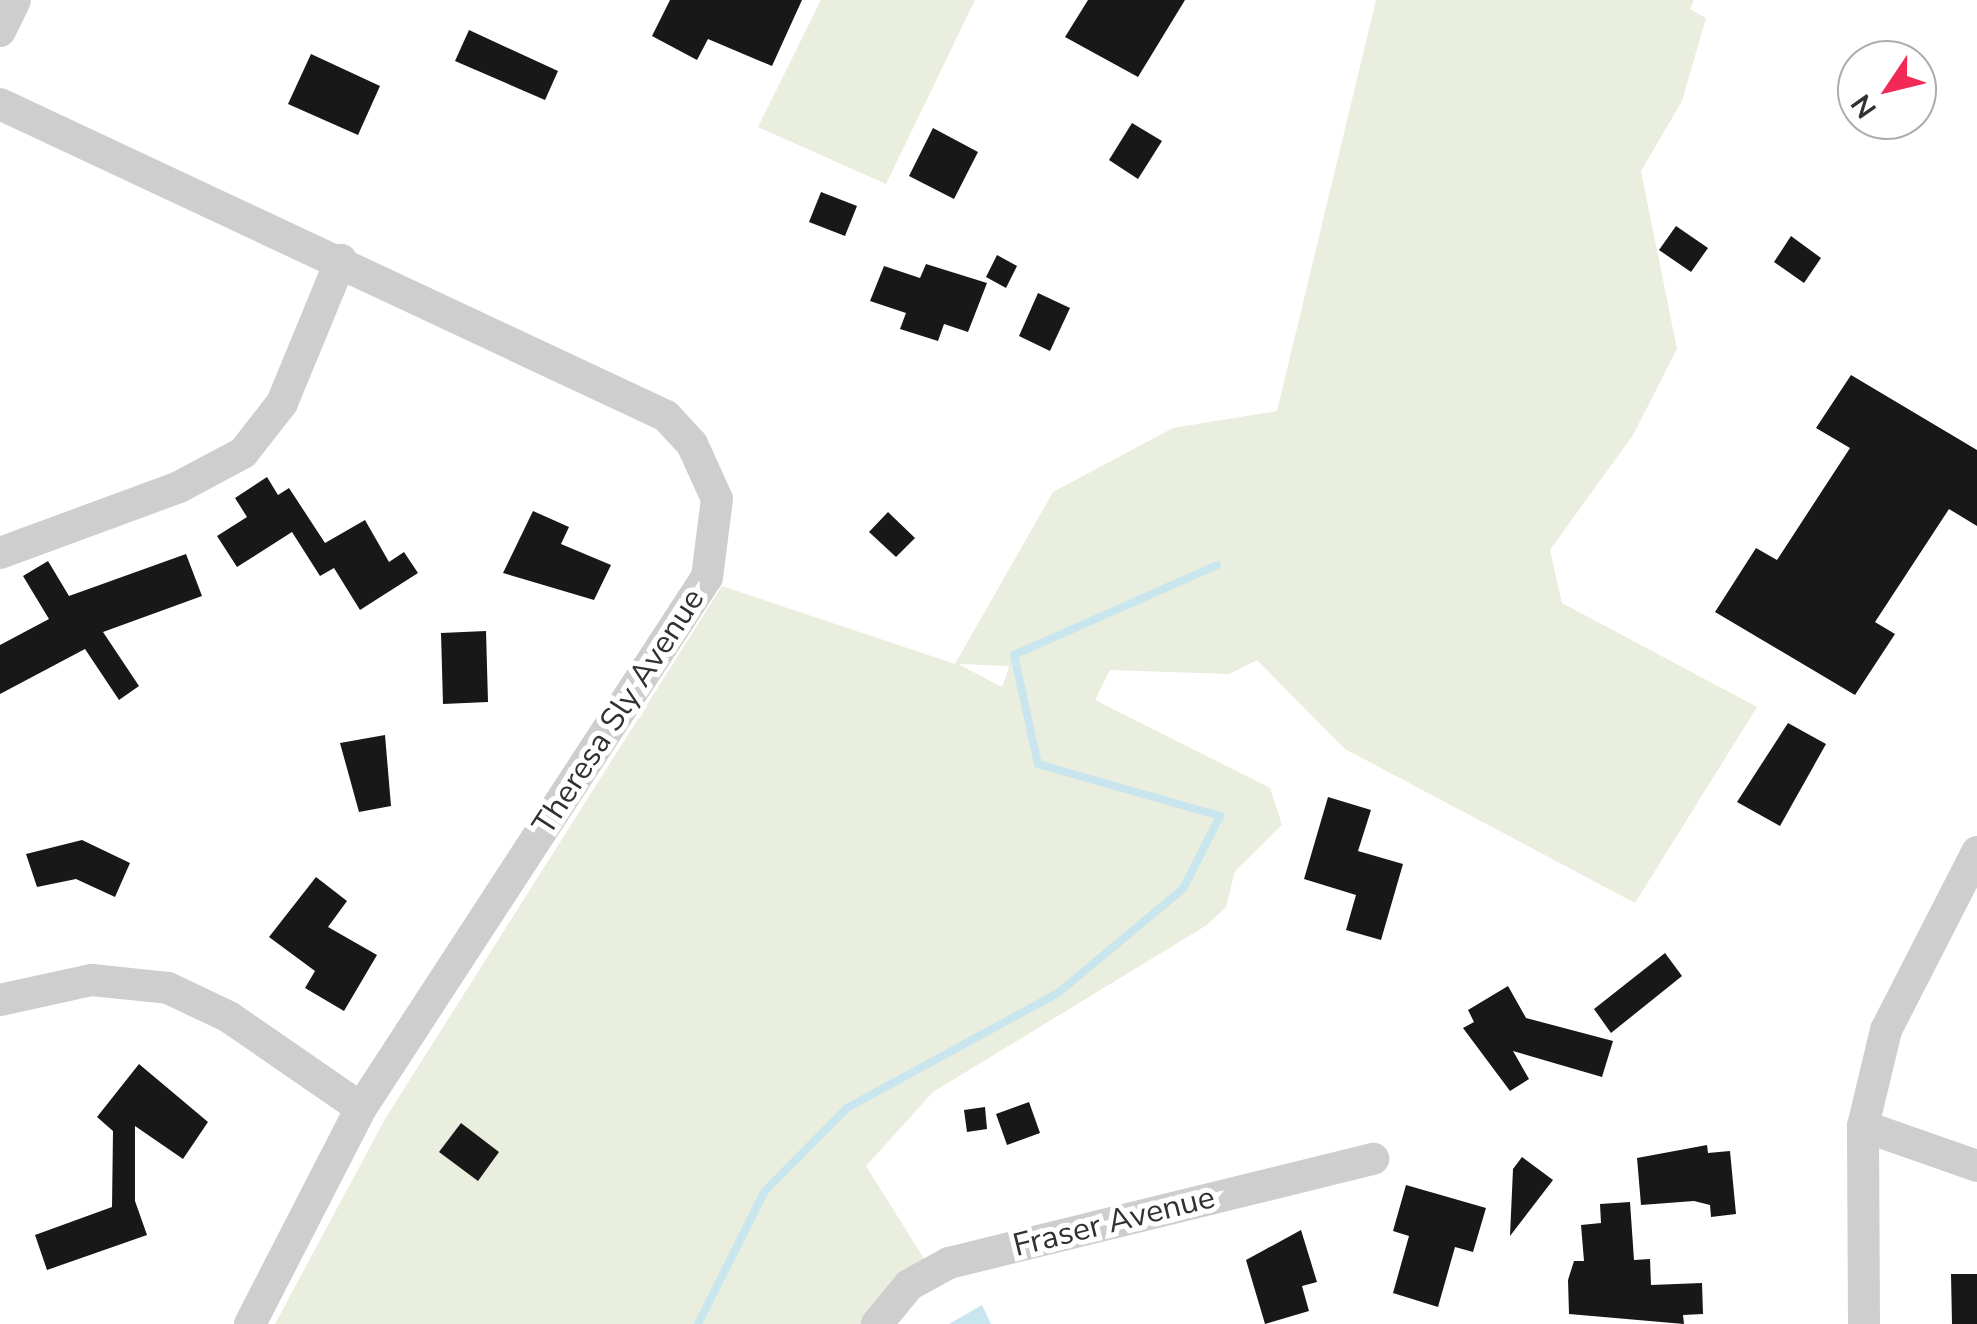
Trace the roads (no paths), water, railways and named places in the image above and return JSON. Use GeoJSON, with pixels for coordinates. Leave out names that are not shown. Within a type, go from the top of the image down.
{"type":"FeatureCollection","features":[{"type":"Feature","properties":{"kind":"street"},"geometry":{"type":"LineString","coordinates":[[0,31],[16,0]]}},
{"type":"Feature","properties":{"kind":"street","name":"Theresa Sly Avenue"},"geometry":{"type":"LineString","coordinates":[[0,104],[341,260],[666,416],[692,444],[717,499],[706,577],[361,1108],[250,1324]]}},
{"type":"Feature","properties":{"kind":"street"},"geometry":{"type":"LineString","coordinates":[[0,554],[179,488],[242,453],[282,403],[341,260]]}},
{"type":"Feature","properties":{"kind":"street"},"geometry":{"type":"LineString","coordinates":[[1864,1324],[1863,1126],[1912,966],[1977,852]]}},
{"type":"Feature","properties":{"kind":"street"},"geometry":{"type":"LineString","coordinates":[[0,1000],[56,983],[150,982],[229,1017],[361,1108]]}},
{"type":"Feature","properties":{"kind":"street"},"geometry":{"type":"LineString","coordinates":[[1863,1126],[1977,1166]]}},
{"type":"Feature","properties":{"kind":"street","name":"Fraser Avenue"},"geometry":{"type":"LineString","coordinates":[[877,1324],[909,1285],[949,1263],[1374,1159]]}},
{"type":"Feature","properties":{"kind":"water"},"geometry":{"type":"Polygon","coordinates":[[[982,1305],[991,1324],[949,1324],[982,1305]]]}},
{"type":"Feature","properties":{"kind":"waterway"},"geometry":{"type":"LineString","coordinates":[[698,1324],[764,1192],[847,1108],[1058,993],[1183,889],[1220,816],[1038,764],[1014,655],[1217,565]]}}]}
